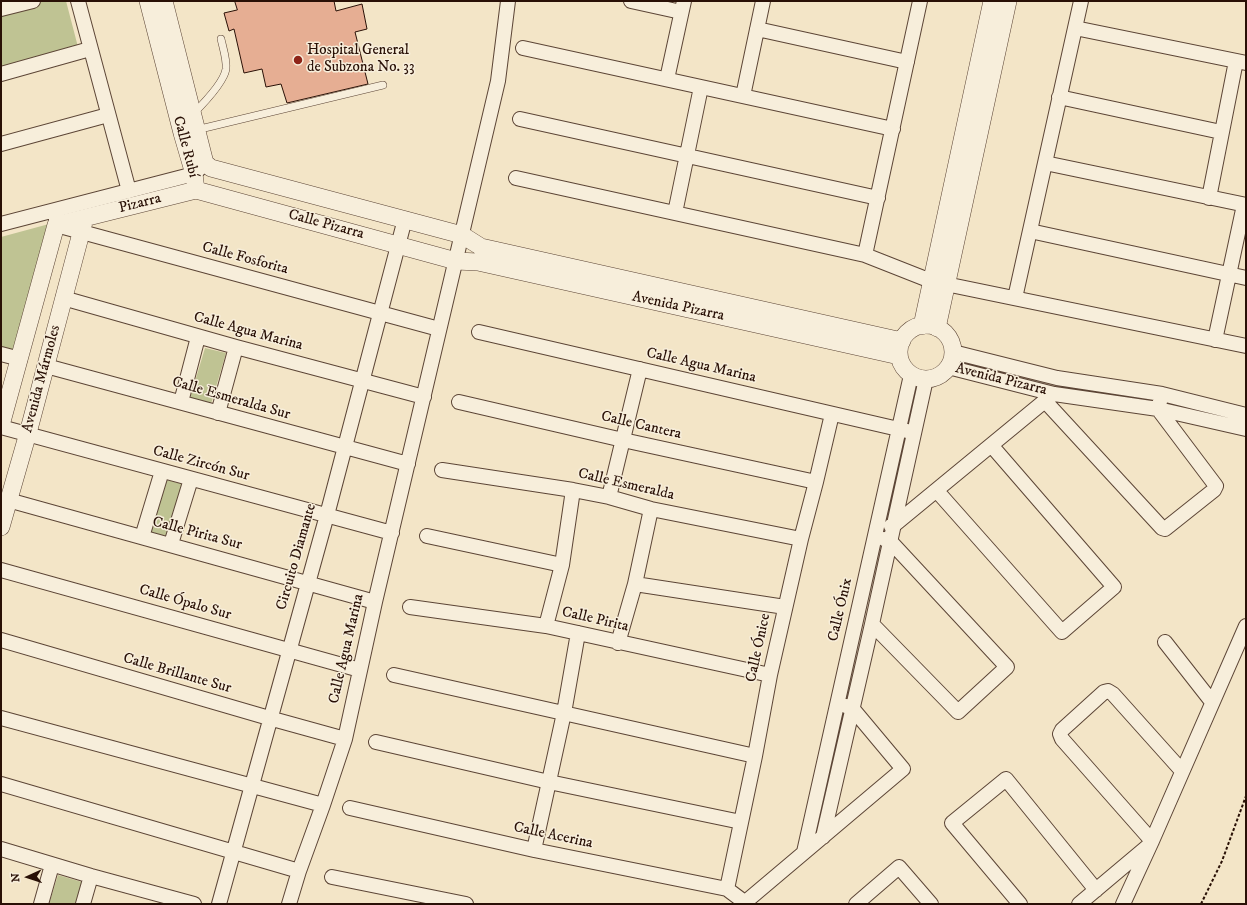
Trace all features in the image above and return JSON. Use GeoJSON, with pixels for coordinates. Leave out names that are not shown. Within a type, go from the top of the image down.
{"type":"FeatureCollection","features":[{"type":"Feature","properties":{"kind":"street"},"geometry":{"type":"LineString","coordinates":[[1,10],[33,1]]}},
{"type":"Feature","properties":{"kind":"street"},"geometry":{"type":"LineString","coordinates":[[78,1],[129,191]]}},
{"type":"Feature","properties":{"kind":"street","name":"Calle Rubí"},"geometry":{"type":"LineString","coordinates":[[148,1],[190,126]]}},
{"type":"Feature","properties":{"kind":"street","name":"Calle Rubí"},"geometry":{"type":"LineString","coordinates":[[164,1],[201,174]]}},
{"type":"Feature","properties":{"kind":"street","name":"Calle Agua Marina"},"geometry":{"type":"LineString","coordinates":[[289,904],[298,871],[323,805],[345,739],[439,329],[498,81],[508,1]]}},
{"type":"Feature","properties":{"kind":"street"},"geometry":{"type":"LineString","coordinates":[[631,1],[682,7],[666,79]]}},
{"type":"Feature","properties":{"kind":"street"},"geometry":{"type":"LineString","coordinates":[[743,96],[763,1]]}},
{"type":"Feature","properties":{"kind":"street"},"geometry":{"type":"LineString","coordinates":[[865,256],[920,1]]}},
{"type":"Feature","properties":{"kind":"street"},"geometry":{"type":"LineString","coordinates":[[929,327],[973,122],[992,1]]}},
{"type":"Feature","properties":{"kind":"street"},"geometry":{"type":"LineString","coordinates":[[973,122],[1008,1]]}},
{"type":"Feature","properties":{"kind":"street"},"geometry":{"type":"LineString","coordinates":[[1015,298],[1081,1]]}},
{"type":"Feature","properties":{"kind":"street"},"geometry":{"type":"LineString","coordinates":[[1075,28],[1241,62],[1221,132],[1209,198]]}},
{"type":"Feature","properties":{"kind":"street"},"geometry":{"type":"LineString","coordinates":[[757,29],[907,62]]}},
{"type":"Feature","properties":{"kind":"street"},"geometry":{"type":"LineString","coordinates":[[523,48],[893,129]]}},
{"type":"Feature","properties":{"kind":"street"},"geometry":{"type":"LineString","coordinates":[[1,74],[90,49]]}},
{"type":"Feature","properties":{"kind":"street"},"geometry":{"type":"LineString","coordinates":[[675,213],[701,87]]}},
{"type":"Feature","properties":{"kind":"street"},"geometry":{"type":"LineString","coordinates":[[1059,97],[1221,132]]}},
{"type":"Feature","properties":{"kind":"street"},"geometry":{"type":"LineString","coordinates":[[1,144],[108,115]]}},
{"type":"Feature","properties":{"kind":"street"},"geometry":{"type":"LineString","coordinates":[[520,119],[878,198]]}},
{"type":"Feature","properties":{"kind":"street"},"geometry":{"type":"LineString","coordinates":[[1045,163],[1245,205],[1215,340]]}},
{"type":"Feature","properties":{"kind":"street"},"geometry":{"type":"LineString","coordinates":[[1,224],[56,217],[129,191],[201,174]]}},
{"type":"Feature","properties":{"kind":"street","name":"Calle Pizarra"},"geometry":{"type":"LineString","coordinates":[[201,174],[405,219],[462,235]]}},
{"type":"Feature","properties":{"kind":"street","name":"Calle Pizarra"},"geometry":{"type":"LineString","coordinates":[[201,174],[399,245],[456,261]]}},
{"type":"Feature","properties":{"kind":"street","name":"Pizarra"},"geometry":{"type":"LineString","coordinates":[[56,217],[83,224],[201,174]]}},
{"type":"Feature","properties":{"kind":"street"},"geometry":{"type":"LineString","coordinates":[[516,178],[865,256],[939,283],[1246,346]]}},
{"type":"Feature","properties":{"kind":"street","name":"Avenida Mármoles"},"geometry":{"type":"LineString","coordinates":[[1,426],[20,359],[56,217]]}},
{"type":"Feature","properties":{"kind":"street","name":"Circuito Diamante"},"geometry":{"type":"LineString","coordinates":[[218,904],[327,515],[405,219]]}},
{"type":"Feature","properties":{"kind":"street","name":"Avenida Mármoles"},"geometry":{"type":"LineString","coordinates":[[1,527],[28,433],[83,224]]}},
{"type":"Feature","properties":{"kind":"street","name":"Calle Fosforita"},"geometry":{"type":"LineString","coordinates":[[83,224],[381,314],[439,329]]}},
{"type":"Feature","properties":{"kind":"street"},"geometry":{"type":"LineString","coordinates":[[1030,232],[1246,278]]}},
{"type":"Feature","properties":{"kind":"street","name":"Avenida Pizarra"},"geometry":{"type":"LineString","coordinates":[[462,235],[480,254]]}},
{"type":"Feature","properties":{"kind":"street","name":"Avenida Pizarra"},"geometry":{"type":"LineString","coordinates":[[456,261],[480,254],[629,289],[901,349]]}},
{"type":"Feature","properties":{"kind":"street","name":"Calle Agua Marina"},"geometry":{"type":"LineString","coordinates":[[63,298],[198,337],[424,397]]}},
{"type":"Feature","properties":{"kind":"street"},"geometry":{"type":"LineString","coordinates":[[929,327],[944,333],[952,344],[950,360],[940,375],[934,378],[918,377],[904,367],[901,349],[906,334],[911,330],[929,327]]}},
{"type":"Feature","properties":{"kind":"street","name":"Calle Agua Marina"},"geometry":{"type":"LineString","coordinates":[[479,332],[914,433]]}},
{"type":"Feature","properties":{"kind":"street"},"geometry":{"type":"LineString","coordinates":[[181,402],[198,337]]}},
{"type":"Feature","properties":{"kind":"street"},"geometry":{"type":"LineString","coordinates":[[218,413],[236,347]]}},
{"type":"Feature","properties":{"kind":"street"},"geometry":{"type":"LineString","coordinates":[[1,354],[20,359]]}},
{"type":"Feature","properties":{"kind":"street","name":"Avenida Pizarra"},"geometry":{"type":"LineString","coordinates":[[950,360],[1162,394],[1246,415]]}},
{"type":"Feature","properties":{"kind":"street","name":"Avenida Pizarra"},"geometry":{"type":"LineString","coordinates":[[950,360],[1050,397],[1158,409],[1246,429]]}},
{"type":"Feature","properties":{"kind":"street","name":"Calle Esmeralda Sur"},"geometry":{"type":"LineString","coordinates":[[46,366],[344,448],[408,464]]}},
{"type":"Feature","properties":{"kind":"street"},"geometry":{"type":"LineString","coordinates":[[609,497],[640,369]]}},
{"type":"Feature","properties":{"kind":"street"},"geometry":{"type":"LineString","coordinates":[[823,837],[914,433],[918,377]]}},
{"type":"Feature","properties":{"kind":"street","name":"Calle Ónix"},"geometry":{"type":"LineString","coordinates":[[804,852],[898,429],[918,377]]}},
{"type":"Feature","properties":{"kind":"street","name":"Avenida Pizarra"},"geometry":{"type":"LineString","coordinates":[[1050,397],[1057,378]]}},
{"type":"Feature","properties":{"kind":"street"},"geometry":{"type":"LineString","coordinates":[[876,533],[894,525],[1050,397],[1162,528],[1165,529],[1214,490],[1216,486],[1158,409],[1162,394]]}},
{"type":"Feature","properties":{"kind":"street","name":"Calle Cantera"},"geometry":{"type":"LineString","coordinates":[[459,402],[623,440],[816,482]]}},
{"type":"Feature","properties":{"kind":"street","name":"Calle Ónice"},"geometry":{"type":"LineString","coordinates":[[727,889],[785,607],[832,414]]}},
{"type":"Feature","properties":{"kind":"street","name":"Calle Zircón Sur"},"geometry":{"type":"LineString","coordinates":[[1,426],[392,533]]}},
{"type":"Feature","properties":{"kind":"street"},"geometry":{"type":"LineString","coordinates":[[937,490],[1062,632],[1114,587],[991,445]]}},
{"type":"Feature","properties":{"kind":"street","name":"Calle Esmeralda"},"geometry":{"type":"LineString","coordinates":[[442,470],[573,490],[609,497],[651,509],[801,539]]}},
{"type":"Feature","properties":{"kind":"street"},"geometry":{"type":"LineString","coordinates":[[142,537],[162,471]]}},
{"type":"Feature","properties":{"kind":"street"},"geometry":{"type":"LineString","coordinates":[[171,544],[191,479]]}},
{"type":"Feature","properties":{"kind":"street"},"geometry":{"type":"LineString","coordinates":[[546,626],[562,565],[573,490]]}},
{"type":"Feature","properties":{"kind":"street","name":"Calle Pirita Sur"},"geometry":{"type":"LineString","coordinates":[[8,500],[376,602]]}},
{"type":"Feature","properties":{"kind":"street"},"geometry":{"type":"LineString","coordinates":[[618,643],[636,584],[651,509]]}},
{"type":"Feature","properties":{"kind":"street"},"geometry":{"type":"LineString","coordinates":[[872,624],[958,712],[1007,667],[890,541],[876,533]]}},
{"type":"Feature","properties":{"kind":"street"},"geometry":{"type":"LineString","coordinates":[[427,536],[562,565]]}},
{"type":"Feature","properties":{"kind":"street","name":"Calle Ópalo Sur"},"geometry":{"type":"LineString","coordinates":[[1,570],[360,670]]}},
{"type":"Feature","properties":{"kind":"street"},"geometry":{"type":"LineString","coordinates":[[636,584],[785,607]]}},
{"type":"Feature","properties":{"kind":"street","name":"Calle Pirita"},"geometry":{"type":"LineString","coordinates":[[410,607],[546,626],[618,643],[770,675]]}},
{"type":"Feature","properties":{"kind":"street"},"geometry":{"type":"LineString","coordinates":[[1123,904],[1152,842],[1246,626]]}},
{"type":"Feature","properties":{"kind":"street"},"geometry":{"type":"LineString","coordinates":[[534,850],[564,713],[578,633]]}},
{"type":"Feature","properties":{"kind":"street","name":"Calle Brillante Sur"},"geometry":{"type":"LineString","coordinates":[[1,640],[345,739]]}},
{"type":"Feature","properties":{"kind":"street"},"geometry":{"type":"LineString","coordinates":[[1165,642],[1212,702]]}},
{"type":"Feature","properties":{"kind":"street"},"geometry":{"type":"LineString","coordinates":[[394,675],[755,756]]}},
{"type":"Feature","properties":{"kind":"street"},"geometry":{"type":"LineString","coordinates":[[1152,842],[1062,739],[1060,734],[1062,730],[1104,692],[1108,691],[1113,694],[1182,771]]}},
{"type":"Feature","properties":{"kind":"street"},"geometry":{"type":"LineString","coordinates":[[745,903],[903,769],[852,708],[838,704]]}},
{"type":"Feature","properties":{"kind":"street"},"geometry":{"type":"LineString","coordinates":[[1,718],[323,805]]}},
{"type":"Feature","properties":{"kind":"street"},"geometry":{"type":"LineString","coordinates":[[376,742],[549,782],[741,822]]}},
{"type":"Feature","properties":{"kind":"street"},"geometry":{"type":"LineString","coordinates":[[1020,904],[952,823],[1006,779],[1096,890]]}},
{"type":"Feature","properties":{"kind":"street"},"geometry":{"type":"LineString","coordinates":[[1,784],[298,871]]}},
{"type":"Feature","properties":{"kind":"street","name":"Calle Acerina"},"geometry":{"type":"LineString","coordinates":[[350,808],[534,850],[727,889],[745,903]]}},
{"type":"Feature","properties":{"kind":"street"},"geometry":{"type":"LineString","coordinates":[[1080,904],[1152,842]]}},
{"type":"Feature","properties":{"kind":"street"},"geometry":{"type":"LineString","coordinates":[[1,850],[194,904]]}},
{"type":"Feature","properties":{"kind":"street"},"geometry":{"type":"LineString","coordinates":[[41,904],[52,865]]}},
{"type":"Feature","properties":{"kind":"street"},"geometry":{"type":"LineString","coordinates":[[856,904],[899,867],[931,904]]}},
{"type":"Feature","properties":{"kind":"street"},"geometry":{"type":"LineString","coordinates":[[83,904],[91,876]]}},
{"type":"Feature","properties":{"kind":"street"},"geometry":{"type":"LineString","coordinates":[[332,877],[466,904]]}},
{"type":"Feature","properties":{"kind":"lane"},"geometry":{"type":"LineString","coordinates":[[190,126],[224,74],[226,62],[221,39]]}},
{"type":"Feature","properties":{"kind":"lane"},"geometry":{"type":"LineString","coordinates":[[190,126],[383,85]]}},
{"type":"Feature","properties":{"kind":"path"},"geometry":{"type":"LineString","coordinates":[[1201,904],[1222,861],[1246,796]]}},
{"type":"Feature","properties":{"kind":"green space"},"geometry":{"type":"Polygon","coordinates":[[[43,1],[66,1],[78,47],[1,68],[1,14],[43,1]]]}},
{"type":"Feature","properties":{"kind":"green space"},"geometry":{"type":"Polygon","coordinates":[[[49,224],[17,351],[1,347],[1,237],[49,224]]]}},
{"type":"Feature","properties":{"kind":"green space"},"geometry":{"type":"Polygon","coordinates":[[[205,348],[226,353],[211,404],[190,398],[205,348]]]}},
{"type":"Feature","properties":{"kind":"green space"},"geometry":{"type":"Polygon","coordinates":[[[167,480],[182,484],[166,536],[151,532],[167,480]]]}},
{"type":"Feature","properties":{"kind":"green space"},"geometry":{"type":"Polygon","coordinates":[[[58,875],[82,882],[75,904],[49,904],[58,875]]]}},
{"type":"Feature","properties":{"kind":"building"},"geometry":{"type":"Polygon","coordinates":[[[235,1],[334,1],[336,11],[362,4],[367,29],[355,32],[368,84],[287,103],[281,84],[266,87],[262,69],[244,73],[234,29],[229,31],[224,13],[237,10],[235,1]]]}},
{"type":"Feature","properties":{"kind":"place","name":"Hospital General de Subzona No. 33"},"geometry":{"type":"Point","coordinates":[298,60]}}]}
